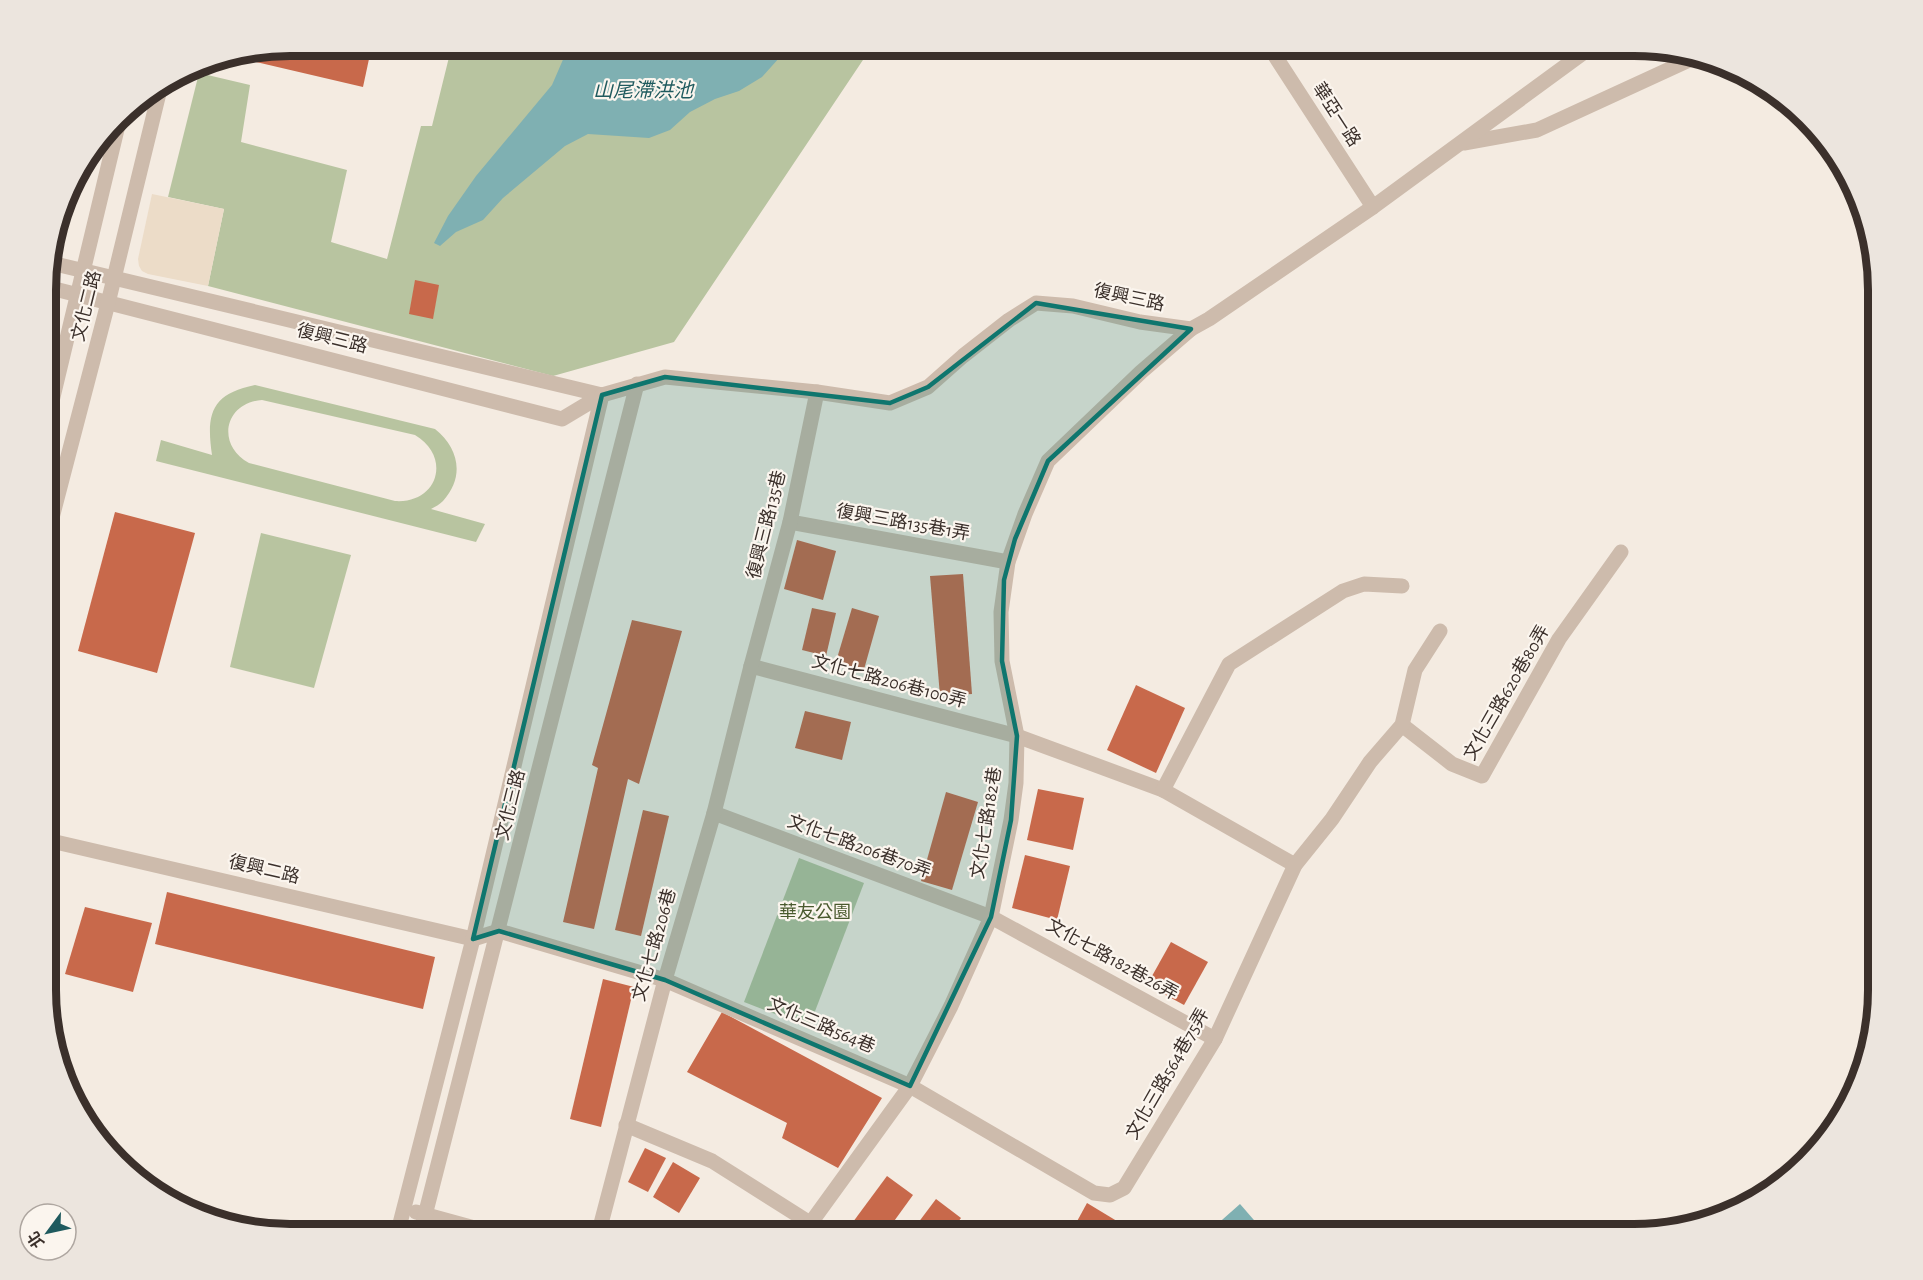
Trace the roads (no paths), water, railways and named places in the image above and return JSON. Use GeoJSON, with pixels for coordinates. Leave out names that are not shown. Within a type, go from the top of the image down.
{"type":"FeatureCollection","features":[{"type":"Feature","properties":{"kind":"street","name":"華亞一路"},"geometry":{"type":"LineString","coordinates":[[1275,56],[1373,207]]}},
{"type":"Feature","properties":{"kind":"street"},"geometry":{"type":"LineString","coordinates":[[1191,329],[1373,207],[1579,56]]}},
{"type":"Feature","properties":{"kind":"street"},"geometry":{"type":"LineString","coordinates":[[1461,144],[1537,130],[1686,61]]}},
{"type":"Feature","properties":{"kind":"street","name":"文化二路"},"geometry":{"type":"LineString","coordinates":[[56,482],[108,303],[158,95]]}},
{"type":"Feature","properties":{"kind":"street","name":"文化二路"},"geometry":{"type":"LineString","coordinates":[[56,385],[116,132]]}},
{"type":"Feature","properties":{"kind":"street","name":"復興三路"},"geometry":{"type":"LineString","coordinates":[[57,265],[602,395]]}},
{"type":"Feature","properties":{"kind":"street","name":"復興三路"},"geometry":{"type":"LineString","coordinates":[[56,289],[562,418],[602,395],[665,377],[817,392],[890,403],[927,387],[1004,324],[1036,303],[1073,306],[1140,322],[1191,329]]}},
{"type":"Feature","properties":{"kind":"street","name":"文化七路182巷"},"geometry":{"type":"LineString","coordinates":[[810,1224],[910,1086],[951,1006],[991,917],[1016,783],[1017,736],[1002,662],[1001,612],[1008,562],[1015,539],[1048,461],[1105,405],[1191,329]]}},
{"type":"Feature","properties":{"kind":"street","name":"文化三路"},"geometry":{"type":"LineString","coordinates":[[423,1224],[638,384]]}},
{"type":"Feature","properties":{"kind":"street","name":"復興三路135巷"},"geometry":{"type":"LineString","coordinates":[[751,666],[790,522],[817,392]]}},
{"type":"Feature","properties":{"kind":"street","name":"文化三路"},"geometry":{"type":"LineString","coordinates":[[400,1224],[473,939],[602,395]]}},
{"type":"Feature","properties":{"kind":"street","name":"復興三路135巷1弄"},"geometry":{"type":"LineString","coordinates":[[790,522],[1008,562]]}},
{"type":"Feature","properties":{"kind":"street","name":"文化三路620巷80弄"},"geometry":{"type":"LineString","coordinates":[[1402,725],[1452,764],[1482,776],[1559,639],[1621,552]]}},
{"type":"Feature","properties":{"kind":"street"},"geometry":{"type":"LineString","coordinates":[[1402,586],[1364,584],[1343,591],[1229,663],[1163,790],[1295,865],[1332,819],[1370,762],[1402,725],[1415,670],[1440,632]]}},
{"type":"Feature","properties":{"kind":"street","name":"文化七路206巷100弄"},"geometry":{"type":"LineString","coordinates":[[751,666],[1017,736],[1163,790]]}},
{"type":"Feature","properties":{"kind":"street","name":"文化七路206巷"},"geometry":{"type":"LineString","coordinates":[[601,1224],[665,980],[714,813],[751,666]]}},
{"type":"Feature","properties":{"kind":"street","name":"文化七路206巷70弄"},"geometry":{"type":"LineString","coordinates":[[714,813],[991,917]]}},
{"type":"Feature","properties":{"kind":"street","name":"復興二路"},"geometry":{"type":"LineString","coordinates":[[56,842],[473,939]]}},
{"type":"Feature","properties":{"kind":"street","name":"文化三路564巷75弄"},"geometry":{"type":"LineString","coordinates":[[1110,1195],[1124,1188],[1215,1039],[1295,865]]}},
{"type":"Feature","properties":{"kind":"street","name":"文化七路182巷26弄"},"geometry":{"type":"LineString","coordinates":[[991,917],[1215,1039]]}},
{"type":"Feature","properties":{"kind":"street"},"geometry":{"type":"LineString","coordinates":[[473,939],[499,931]]}},
{"type":"Feature","properties":{"kind":"street","name":"文化三路564巷"},"geometry":{"type":"LineString","coordinates":[[499,931],[665,980],[910,1086],[1094,1193],[1110,1195]]}},
{"type":"Feature","properties":{"kind":"street"},"geometry":{"type":"LineString","coordinates":[[626,1125],[712,1161],[799,1224]]}},
{"type":"Feature","properties":{"kind":"street"},"geometry":{"type":"LineString","coordinates":[[403,1210],[461,1224]]}},
{"type":"Feature","properties":{"kind":"water","name":"山尾滯洪池"},"geometry":{"type":"Polygon","coordinates":[[[565,56],[780,56],[762,77],[739,91],[715,99],[690,112],[670,130],[649,138],[588,134],[565,146],[503,198],[483,220],[456,232],[440,246],[434,243],[448,216],[476,176],[552,85],[565,56]]]}},
{"type":"Feature","properties":{"kind":"water"},"geometry":{"type":"Polygon","coordinates":[[[1240,1204],[1257,1224],[1217,1224],[1240,1204]]]}},
{"type":"Feature","properties":{"kind":"park label","name":"華友公園"},"geometry":{"type":"Point","coordinates":[815,913]}}]}
